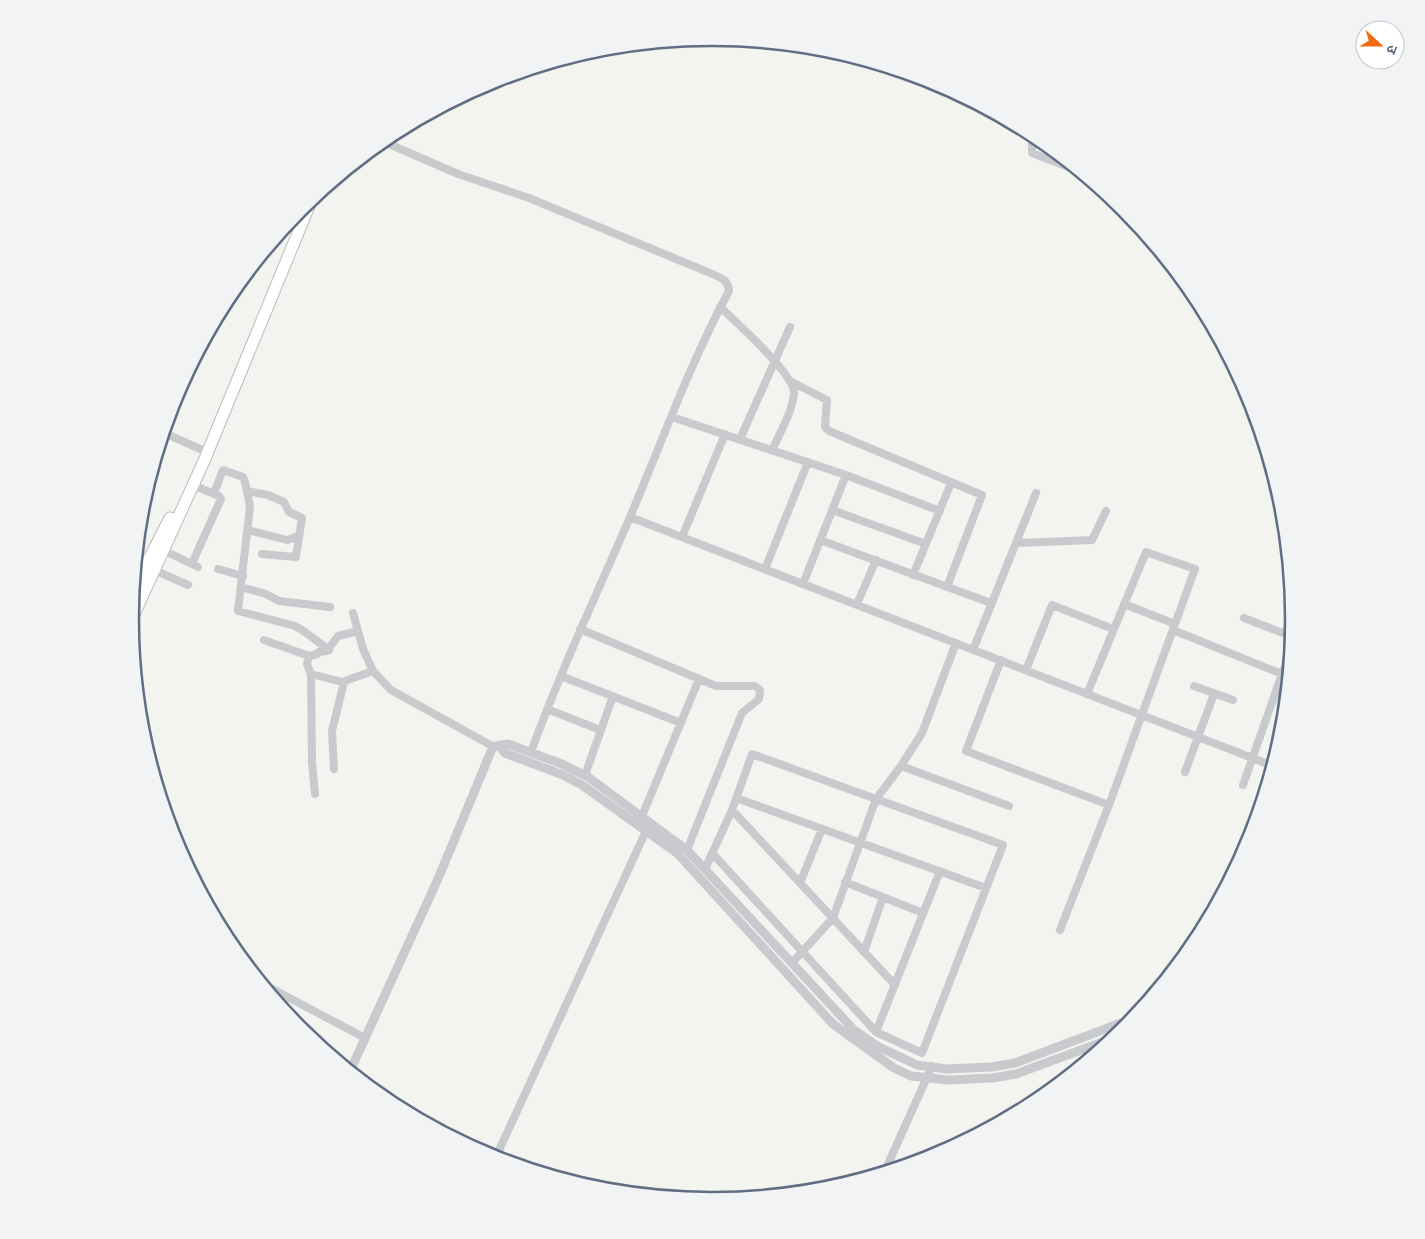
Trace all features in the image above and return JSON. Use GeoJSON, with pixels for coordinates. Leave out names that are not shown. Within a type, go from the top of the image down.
{"type":"FeatureCollection","features":[{"type":"Feature","properties":{"kind":"main road"},"geometry":{"type":"LineString","coordinates":[[139,602],[193,485],[295,227]]}},
{"type":"Feature","properties":{"kind":"main road"},"geometry":{"type":"LineString","coordinates":[[141,575],[205,451]]}},
{"type":"Feature","properties":{"kind":"street"},"geometry":{"type":"LineString","coordinates":[[1032,144],[1032,153],[1058,163]]}},
{"type":"Feature","properties":{"kind":"street"},"geometry":{"type":"LineString","coordinates":[[391,145],[458,174],[529,198],[725,280],[728,284],[729,291],[720,307],[580,629],[531,752]]}},
{"type":"Feature","properties":{"kind":"street"},"geometry":{"type":"LineString","coordinates":[[720,307],[775,361],[790,381],[794,391],[772,450]]}},
{"type":"Feature","properties":{"kind":"street"},"geometry":{"type":"LineString","coordinates":[[740,440],[790,327]]}},
{"type":"Feature","properties":{"kind":"street"},"geometry":{"type":"LineString","coordinates":[[790,381],[827,400],[825,427],[829,431],[982,495],[947,587]]}},
{"type":"Feature","properties":{"kind":"street"},"geometry":{"type":"LineString","coordinates":[[672,416],[846,475],[940,511]]}},
{"type":"Feature","properties":{"kind":"street"},"geometry":{"type":"LineString","coordinates":[[682,537],[725,434]]}},
{"type":"Feature","properties":{"kind":"street"},"geometry":{"type":"LineString","coordinates":[[170,435],[205,451]]}},
{"type":"Feature","properties":{"kind":"street"},"geometry":{"type":"LineString","coordinates":[[765,569],[808,462]]}},
{"type":"Feature","properties":{"kind":"street"},"geometry":{"type":"LineString","coordinates":[[214,493],[223,470],[243,477],[250,506],[238,611],[294,626],[329,650]]}},
{"type":"Feature","properties":{"kind":"street"},"geometry":{"type":"LineString","coordinates":[[803,584],[846,475]]}},
{"type":"Feature","properties":{"kind":"street"},"geometry":{"type":"LineString","coordinates":[[913,574],[952,483]]}},
{"type":"Feature","properties":{"kind":"street"},"geometry":{"type":"LineString","coordinates":[[193,485],[214,493],[221,499],[194,559]]}},
{"type":"Feature","properties":{"kind":"street"},"geometry":{"type":"LineString","coordinates":[[247,491],[268,495],[284,502],[289,512],[301,516],[296,557],[262,554]]}},
{"type":"Feature","properties":{"kind":"street"},"geometry":{"type":"LineString","coordinates":[[973,650],[1036,493]]}},
{"type":"Feature","properties":{"kind":"street"},"geometry":{"type":"LineString","coordinates":[[832,510],[926,544]]}},
{"type":"Feature","properties":{"kind":"street"},"geometry":{"type":"LineString","coordinates":[[1017,543],[1092,540],[1106,511]]}},
{"type":"Feature","properties":{"kind":"street"},"geometry":{"type":"LineString","coordinates":[[630,517],[1267,764]]}},
{"type":"Feature","properties":{"kind":"street"},"geometry":{"type":"LineString","coordinates":[[248,530],[287,540],[299,536]]}},
{"type":"Feature","properties":{"kind":"street"},"geometry":{"type":"LineString","coordinates":[[820,540],[991,603]]}},
{"type":"Feature","properties":{"kind":"street"},"geometry":{"type":"LineString","coordinates":[[163,550],[198,568]]}},
{"type":"Feature","properties":{"kind":"street"},"geometry":{"type":"LineString","coordinates":[[1060,930],[1109,805],[1195,570],[1146,552],[1087,694]]}},
{"type":"Feature","properties":{"kind":"street"},"geometry":{"type":"LineString","coordinates":[[857,604],[876,560]]}},
{"type":"Feature","properties":{"kind":"street"},"geometry":{"type":"LineString","coordinates":[[218,569],[243,576]]}},
{"type":"Feature","properties":{"kind":"street"},"geometry":{"type":"LineString","coordinates":[[154,570],[188,585]]}},
{"type":"Feature","properties":{"kind":"street"},"geometry":{"type":"LineString","coordinates":[[241,587],[266,594],[279,601],[330,607]]}},
{"type":"Feature","properties":{"kind":"street"},"geometry":{"type":"LineString","coordinates":[[1124,604],[1282,674]]}},
{"type":"Feature","properties":{"kind":"street"},"geometry":{"type":"LineString","coordinates":[[1026,670],[1052,605],[1114,629]]}},
{"type":"Feature","properties":{"kind":"street"},"geometry":{"type":"LineString","coordinates":[[353,613],[363,649],[373,671],[391,690],[505,753],[582,784],[685,860],[833,1024],[894,1068],[911,1076],[926,1078],[948,1080],[993,1078],[1016,1074],[1095,1046]]}},
{"type":"Feature","properties":{"kind":"street"},"geometry":{"type":"LineString","coordinates":[[1244,618],[1286,634]]}},
{"type":"Feature","properties":{"kind":"street"},"geometry":{"type":"LineString","coordinates":[[580,629],[716,686],[758,687],[759,699],[742,713],[687,850]]}},
{"type":"Feature","properties":{"kind":"street"},"geometry":{"type":"LineString","coordinates":[[264,640],[309,656],[329,650],[338,636],[358,631]]}},
{"type":"Feature","properties":{"kind":"street"},"geometry":{"type":"LineString","coordinates":[[792,963],[833,918],[876,799],[901,766],[922,733],[956,643]]}},
{"type":"Feature","properties":{"kind":"street"},"geometry":{"type":"LineString","coordinates":[[309,656],[312,762],[315,794]]}},
{"type":"Feature","properties":{"kind":"street"},"geometry":{"type":"LineString","coordinates":[[1001,660],[966,751],[1109,805]]}},
{"type":"Feature","properties":{"kind":"street"},"geometry":{"type":"LineString","coordinates":[[311,674],[344,682],[373,671]]}},
{"type":"Feature","properties":{"kind":"street"},"geometry":{"type":"LineString","coordinates":[[1243,784],[1283,671]]}},
{"type":"Feature","properties":{"kind":"street"},"geometry":{"type":"LineString","coordinates":[[561,676],[681,723]]}},
{"type":"Feature","properties":{"kind":"street"},"geometry":{"type":"LineString","coordinates":[[642,816],[699,679]]}},
{"type":"Feature","properties":{"kind":"street"},"geometry":{"type":"LineString","coordinates":[[334,769],[332,732],[344,682]]}},
{"type":"Feature","properties":{"kind":"street"},"geometry":{"type":"LineString","coordinates":[[1194,686],[1233,700]]}},
{"type":"Feature","properties":{"kind":"street"},"geometry":{"type":"LineString","coordinates":[[1185,772],[1214,694]]}},
{"type":"Feature","properties":{"kind":"street"},"geometry":{"type":"LineString","coordinates":[[584,776],[613,696]]}},
{"type":"Feature","properties":{"kind":"street"},"geometry":{"type":"LineString","coordinates":[[547,709],[600,730]]}},
{"type":"Feature","properties":{"kind":"street"},"geometry":{"type":"LineString","coordinates":[[496,747],[508,744],[562,764],[584,776],[687,850],[854,1030],[896,1056],[917,1065],[947,1069],[992,1068],[1015,1063],[1117,1026]]}},
{"type":"Feature","properties":{"kind":"street"},"geometry":{"type":"LineString","coordinates":[[353,1065],[496,747]]}},
{"type":"Feature","properties":{"kind":"street"},"geometry":{"type":"LineString","coordinates":[[705,869],[712,853],[732,810],[752,754],[1003,845],[922,1053],[876,1032],[712,853]]}},
{"type":"Feature","properties":{"kind":"street"},"geometry":{"type":"LineString","coordinates":[[901,766],[1009,806]]}},
{"type":"Feature","properties":{"kind":"street"},"geometry":{"type":"LineString","coordinates":[[736,798],[986,888]]}},
{"type":"Feature","properties":{"kind":"street"},"geometry":{"type":"LineString","coordinates":[[732,810],[895,985]]}},
{"type":"Feature","properties":{"kind":"street"},"geometry":{"type":"LineString","coordinates":[[800,883],[822,829]]}},
{"type":"Feature","properties":{"kind":"street"},"geometry":{"type":"LineString","coordinates":[[499,1151],[646,831]]}},
{"type":"Feature","properties":{"kind":"street"},"geometry":{"type":"LineString","coordinates":[[876,1032],[940,871]]}},
{"type":"Feature","properties":{"kind":"street"},"geometry":{"type":"LineString","coordinates":[[845,882],[923,913]]}},
{"type":"Feature","properties":{"kind":"street"},"geometry":{"type":"LineString","coordinates":[[864,952],[883,897]]}},
{"type":"Feature","properties":{"kind":"street"},"geometry":{"type":"LineString","coordinates":[[278,993],[365,1038]]}},
{"type":"Feature","properties":{"kind":"street"},"geometry":{"type":"LineString","coordinates":[[888,1165],[932,1066]]}}]}
